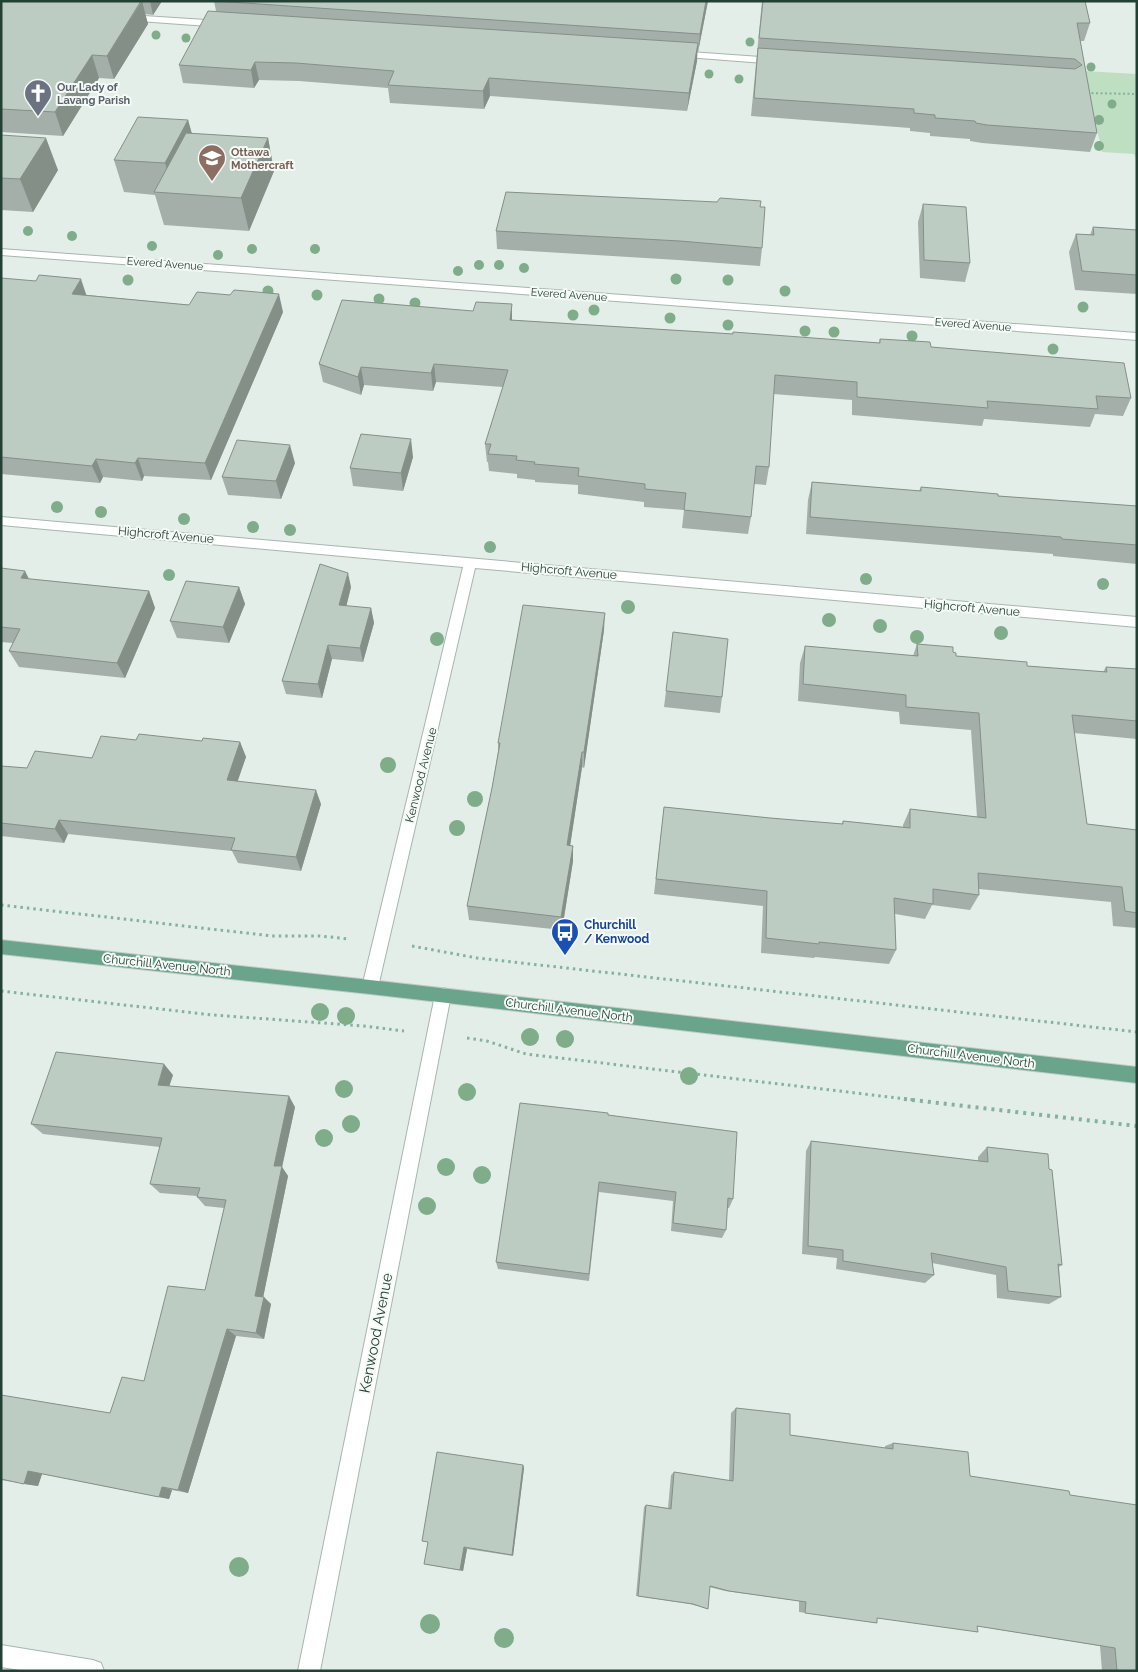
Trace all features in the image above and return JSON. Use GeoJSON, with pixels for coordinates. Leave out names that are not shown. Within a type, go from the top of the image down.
{"type":"FeatureCollection","features":[{"type":"Feature","properties":{"kind":"main road","name":"Churchill Avenue North"},"geometry":{"type":"LineString","coordinates":[[1,947],[443,995],[1137,1075]]}},
{"type":"Feature","properties":{"kind":"street"},"geometry":{"type":"LineString","coordinates":[[114,17],[236,25]]}},
{"type":"Feature","properties":{"kind":"street"},"geometry":{"type":"LineString","coordinates":[[664,53],[782,61]]}},
{"type":"Feature","properties":{"kind":"street","name":"Evered Avenue"},"geometry":{"type":"LineString","coordinates":[[1,252],[1137,337]]}},
{"type":"Feature","properties":{"kind":"street","name":"Highcroft Avenue"},"geometry":{"type":"LineString","coordinates":[[1,520],[1137,622]]}},
{"type":"Feature","properties":{"kind":"street","name":"Kenwood Avenue"},"geometry":{"type":"LineString","coordinates":[[370,987],[470,563]]}},
{"type":"Feature","properties":{"kind":"street","name":"Kenwood Avenue"},"geometry":{"type":"LineString","coordinates":[[309,1671],[443,995]]}},
{"type":"Feature","properties":{"kind":"street"},"geometry":{"type":"LineString","coordinates":[[1,1656],[93,1671]]}},
{"type":"Feature","properties":{"kind":"path"},"geometry":{"type":"LineString","coordinates":[[1082,89],[1088,93],[1137,94]]}},
{"type":"Feature","properties":{"kind":"path"},"geometry":{"type":"LineString","coordinates":[[1,906],[272,936],[333,937]]}},
{"type":"Feature","properties":{"kind":"path"},"geometry":{"type":"LineString","coordinates":[[428,948],[478,958],[1137,1032]]}},
{"type":"Feature","properties":{"kind":"path"},"geometry":{"type":"LineString","coordinates":[[1,991],[213,1016],[383,1029]]}},
{"type":"Feature","properties":{"kind":"path"},"geometry":{"type":"LineString","coordinates":[[481,1039],[526,1054],[1137,1126]]}},
{"type":"Feature","properties":{"kind":"green space"},"geometry":{"type":"Polygon","coordinates":[[[1084,71],[1137,74],[1137,163],[1134,154],[1102,152],[1084,71]]]}},
{"type":"Feature","properties":{"kind":"building"},"geometry":{"type":"Polygon","coordinates":[[[1,1],[141,1],[107,56],[92,55],[55,112],[1,109],[1,1]]]}},
{"type":"Feature","properties":{"kind":"building"},"geometry":{"type":"Polygon","coordinates":[[[215,1],[706,1],[700,34],[215,1]]]}},
{"type":"Feature","properties":{"kind":"building"},"geometry":{"type":"Polygon","coordinates":[[[763,1],[1085,1],[1090,23],[1077,23],[1097,133],[987,125],[976,123],[975,121],[935,118],[935,115],[914,113],[914,109],[754,98],[758,48],[1075,69],[1082,65],[1075,59],[759,38],[763,1]]]}},
{"type":"Feature","properties":{"kind":"building"},"geometry":{"type":"Polygon","coordinates":[[[208,11],[698,43],[689,93],[489,78],[483,91],[388,85],[394,71],[296,63],[255,62],[251,70],[179,65],[208,11]]]}},
{"type":"Feature","properties":{"kind":"building"},"geometry":{"type":"Polygon","coordinates":[[[138,117],[188,120],[165,163],[114,160],[138,117]]]}},
{"type":"Feature","properties":{"kind":"building"},"geometry":{"type":"Polygon","coordinates":[[[186,133],[268,138],[241,198],[154,192],[186,133]]]}},
{"type":"Feature","properties":{"kind":"building"},"geometry":{"type":"Polygon","coordinates":[[[1,135],[46,138],[20,179],[1,178],[1,135]]]}},
{"type":"Feature","properties":{"kind":"building"},"geometry":{"type":"Polygon","coordinates":[[[506,192],[717,202],[720,198],[761,201],[760,207],[765,207],[762,248],[680,241],[496,231],[506,192]]]}},
{"type":"Feature","properties":{"kind":"building"},"geometry":{"type":"Polygon","coordinates":[[[923,204],[966,207],[970,263],[924,260],[923,204]]]}},
{"type":"Feature","properties":{"kind":"building"},"geometry":{"type":"Polygon","coordinates":[[[1093,227],[1137,230],[1137,275],[1082,271],[1076,234],[1094,235],[1093,227]]]}},
{"type":"Feature","properties":{"kind":"building"},"geometry":{"type":"Polygon","coordinates":[[[39,275],[81,279],[72,294],[189,305],[197,292],[230,295],[234,290],[279,294],[205,463],[138,458],[135,463],[96,459],[92,466],[1,457],[1,278],[36,281],[39,275]]]}},
{"type":"Feature","properties":{"kind":"building"},"geometry":{"type":"Polygon","coordinates":[[[342,300],[473,311],[476,302],[512,304],[510,320],[733,334],[733,332],[880,343],[880,339],[930,342],[931,347],[1124,363],[1131,398],[1096,396],[1098,409],[987,401],[988,408],[857,397],[857,382],[775,375],[769,467],[756,466],[751,517],[684,510],[686,493],[645,489],[645,484],[578,476],[579,468],[534,464],[535,462],[516,460],[517,456],[488,454],[491,444],[485,444],[508,370],[434,364],[431,373],[361,367],[358,377],[319,364],[342,300]]]}},
{"type":"Feature","properties":{"kind":"building"},"geometry":{"type":"Polygon","coordinates":[[[361,434],[411,439],[401,473],[350,468],[361,434]]]}},
{"type":"Feature","properties":{"kind":"building"},"geometry":{"type":"Polygon","coordinates":[[[237,440],[290,445],[276,481],[222,477],[237,440]]]}},
{"type":"Feature","properties":{"kind":"building"},"geometry":{"type":"Polygon","coordinates":[[[812,482],[921,491],[921,487],[998,494],[998,496],[1137,506],[1137,545],[810,517],[812,482]]]}},
{"type":"Feature","properties":{"kind":"building"},"geometry":{"type":"Polygon","coordinates":[[[320,564],[348,573],[339,605],[371,608],[360,648],[328,645],[318,684],[282,681],[320,564]]]}},
{"type":"Feature","properties":{"kind":"building"},"geometry":{"type":"Polygon","coordinates":[[[1,568],[25,571],[21,578],[149,591],[117,663],[9,651],[20,629],[1,627],[1,568]]]}},
{"type":"Feature","properties":{"kind":"building"},"geometry":{"type":"Polygon","coordinates":[[[186,581],[239,587],[223,627],[170,621],[186,581]]]}},
{"type":"Feature","properties":{"kind":"building"},"geometry":{"type":"Polygon","coordinates":[[[523,605],[605,613],[584,752],[582,752],[567,845],[573,846],[561,917],[467,906],[492,788],[500,743],[498,743],[523,605]]]}},
{"type":"Feature","properties":{"kind":"building"},"geometry":{"type":"Polygon","coordinates":[[[673,632],[728,639],[722,697],[666,691],[673,632]]]}},
{"type":"Feature","properties":{"kind":"building"},"geometry":{"type":"Polygon","coordinates":[[[917,644],[953,647],[953,652],[956,653],[956,656],[1027,662],[1027,666],[1107,672],[1106,667],[1137,669],[1137,721],[1072,715],[1087,824],[1137,830],[1137,913],[1125,911],[1122,887],[978,873],[979,895],[933,889],[933,904],[894,898],[896,950],[766,938],[767,891],[656,879],[664,807],[770,818],[843,824],[843,821],[910,828],[910,809],[986,818],[979,713],[906,707],[906,695],[803,684],[805,646],[918,656],[917,644]]]}},
{"type":"Feature","properties":{"kind":"building"},"geometry":{"type":"Polygon","coordinates":[[[139,734],[202,741],[203,738],[240,742],[227,780],[316,790],[296,857],[231,850],[235,838],[59,820],[55,829],[1,823],[1,766],[27,768],[35,751],[92,758],[101,736],[136,740],[139,734]]]}},
{"type":"Feature","properties":{"kind":"building"},"geometry":{"type":"Polygon","coordinates":[[[56,1052],[164,1064],[158,1085],[289,1096],[274,1166],[282,1166],[255,1296],[264,1297],[256,1333],[227,1329],[178,1490],[162,1487],[159,1497],[28,1471],[24,1484],[1,1479],[1,1395],[110,1413],[122,1377],[144,1381],[168,1286],[205,1290],[226,1200],[197,1197],[200,1188],[150,1184],[162,1138],[31,1124],[56,1052]]]}},
{"type":"Feature","properties":{"kind":"building"},"geometry":{"type":"Polygon","coordinates":[[[520,1103],[608,1113],[608,1115],[737,1132],[733,1199],[728,1198],[726,1230],[673,1223],[676,1192],[599,1182],[589,1274],[496,1262],[520,1103]]]}},
{"type":"Feature","properties":{"kind":"building"},"geometry":{"type":"Polygon","coordinates":[[[811,1141],[988,1162],[987,1147],[1048,1154],[1049,1169],[1052,1170],[1062,1265],[1058,1264],[1061,1297],[1008,1291],[1006,1267],[931,1253],[934,1275],[843,1261],[843,1250],[808,1246],[811,1141]]]}},
{"type":"Feature","properties":{"kind":"building"},"geometry":{"type":"Polygon","coordinates":[[[736,1408],[790,1414],[790,1435],[893,1449],[893,1443],[968,1452],[970,1476],[1069,1491],[1070,1495],[1137,1505],[1137,1671],[1117,1671],[1115,1648],[977,1626],[978,1632],[877,1618],[877,1623],[805,1613],[806,1602],[729,1591],[710,1586],[708,1609],[693,1604],[638,1596],[646,1505],[671,1509],[674,1472],[733,1481],[736,1408]]]}},
{"type":"Feature","properties":{"kind":"building"},"geometry":{"type":"Polygon","coordinates":[[[437,1452],[523,1465],[512,1555],[464,1547],[460,1570],[424,1564],[428,1542],[422,1541],[437,1452]]]}},
{"type":"Feature","properties":{"kind":"place","name":"Our Lady of Lavang Parish"},"geometry":{"type":"Point","coordinates":[38,117]}},
{"type":"Feature","properties":{"kind":"place","name":"Ottawa Mothercraft"},"geometry":{"type":"Point","coordinates":[212,182]}},
{"type":"Feature","properties":{"kind":"place","name":"Churchill / Kenwood"},"geometry":{"type":"Point","coordinates":[565,956]}}]}
